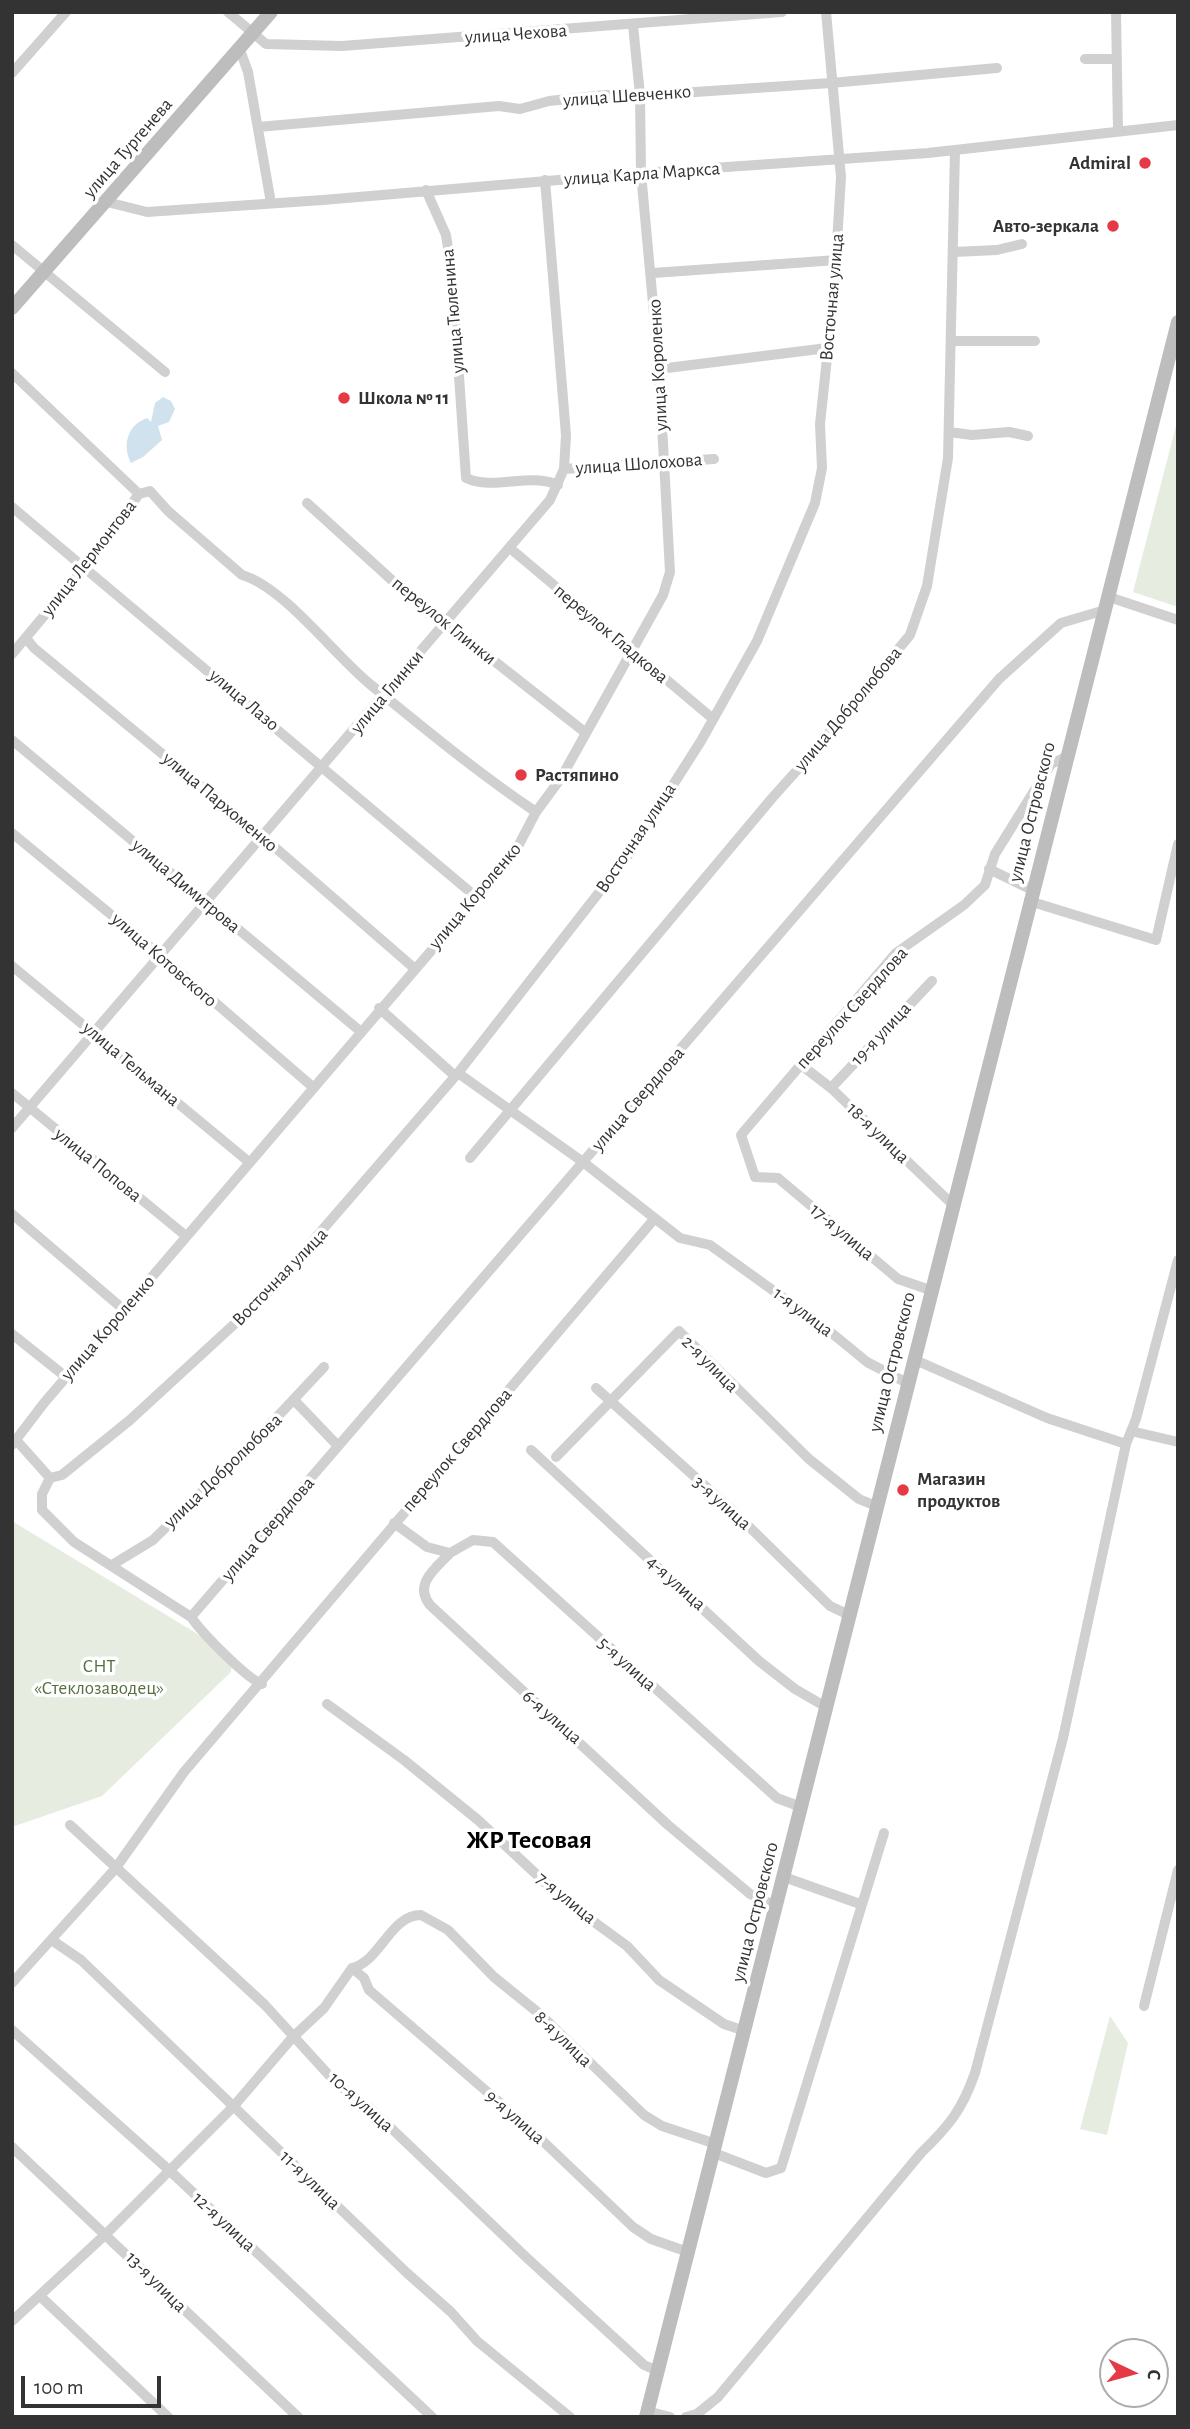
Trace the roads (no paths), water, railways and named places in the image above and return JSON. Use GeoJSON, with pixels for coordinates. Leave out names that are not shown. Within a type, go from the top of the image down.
{"type":"FeatureCollection","features":[{"type":"Feature","properties":{"kind":"street"},"geometry":{"type":"LineString","coordinates":[[12,73],[66,12]]}},
{"type":"Feature","properties":{"kind":"street","name":"улица Чехова"},"geometry":{"type":"LineString","coordinates":[[228,12],[265,44],[342,46],[782,12]]}},
{"type":"Feature","properties":{"kind":"street","name":"улица Тургенева"},"geometry":{"type":"LineString","coordinates":[[12,308],[271,12]]}},
{"type":"Feature","properties":{"kind":"street","name":"Восточная улица"},"geometry":{"type":"LineString","coordinates":[[50,1478],[62,1475],[130,1420],[266,1295],[457,1075],[629,854],[712,718],[768,619],[815,503],[822,468],[820,424],[837,260],[841,160],[831,83],[826,12]]}},
{"type":"Feature","properties":{"kind":"street"},"geometry":{"type":"LineString","coordinates":[[1116,12],[1118,131]]}},
{"type":"Feature","properties":{"kind":"street","name":"улица Короленко"},"geometry":{"type":"LineString","coordinates":[[15,1443],[123,1309],[514,853],[536,812],[561,778],[663,595],[670,572],[653,273],[641,173],[640,94],[633,25]]}},
{"type":"Feature","properties":{"kind":"street"},"geometry":{"type":"LineString","coordinates":[[240,50],[248,72],[271,203]]}},
{"type":"Feature","properties":{"kind":"street"},"geometry":{"type":"LineString","coordinates":[[1085,59],[1115,59]]}},
{"type":"Feature","properties":{"kind":"street","name":"улица Шевченко"},"geometry":{"type":"LineString","coordinates":[[258,127],[499,106],[520,109],[549,101],[831,83],[997,68]]}},
{"type":"Feature","properties":{"kind":"street","name":"улица Карла Маркса"},"geometry":{"type":"LineString","coordinates":[[107,202],[147,212],[545,180],[841,160],[1178,125]]}},
{"type":"Feature","properties":{"kind":"street","name":"улица Добролюбова"},"geometry":{"type":"LineString","coordinates":[[470,1158],[910,635],[927,586],[943,499],[952,341],[955,150]]}},
{"type":"Feature","properties":{"kind":"street","name":"улица Глинки"},"geometry":{"type":"LineString","coordinates":[[12,1128],[511,549],[541,513],[558,485],[564,469],[566,435],[545,180]]}},
{"type":"Feature","properties":{"kind":"street","name":"улица Тюленина"},"geometry":{"type":"LineString","coordinates":[[426,190],[446,235],[452,274],[466,478]]}},
{"type":"Feature","properties":{"kind":"street"},"geometry":{"type":"LineString","coordinates":[[954,251],[997,250],[1022,244]]}},
{"type":"Feature","properties":{"kind":"street"},"geometry":{"type":"LineString","coordinates":[[12,245],[164,372]]}},
{"type":"Feature","properties":{"kind":"street"},"geometry":{"type":"LineString","coordinates":[[653,273],[837,260]]}},
{"type":"Feature","properties":{"kind":"street","name":"улица Островского"},"geometry":{"type":"LineString","coordinates":[[646,2414],[1178,322]]}},
{"type":"Feature","properties":{"kind":"street"},"geometry":{"type":"LineString","coordinates":[[952,341],[1035,341]]}},
{"type":"Feature","properties":{"kind":"street"},"geometry":{"type":"LineString","coordinates":[[659,369],[827,348]]}},
{"type":"Feature","properties":{"kind":"street"},"geometry":{"type":"LineString","coordinates":[[12,373],[139,494],[150,491],[159,498],[168,510],[242,575],[257,579],[281,597],[371,685],[386,694],[461,759],[536,812]]}},
{"type":"Feature","properties":{"kind":"street"},"geometry":{"type":"LineString","coordinates":[[948,432],[972,435],[1009,432],[1028,436]]}},
{"type":"Feature","properties":{"kind":"street","name":"улица Шолохова"},"geometry":{"type":"LineString","coordinates":[[564,469],[714,459]]}},
{"type":"Feature","properties":{"kind":"street","name":"улица Шолохова"},"geometry":{"type":"LineString","coordinates":[[466,478],[480,482],[544,480],[558,485]]}},
{"type":"Feature","properties":{"kind":"street","name":"улица Лермонтова"},"geometry":{"type":"LineString","coordinates":[[12,654],[85,566],[139,494]]}},
{"type":"Feature","properties":{"kind":"street","name":"переулок Глинки"},"geometry":{"type":"LineString","coordinates":[[307,503],[443,625],[586,733]]}},
{"type":"Feature","properties":{"kind":"street","name":"улица Лазо"},"geometry":{"type":"LineString","coordinates":[[12,507],[475,896]]}},
{"type":"Feature","properties":{"kind":"street","name":"переулок Гладкова"},"geometry":{"type":"LineString","coordinates":[[511,549],[712,718]]}},
{"type":"Feature","properties":{"kind":"street"},"geometry":{"type":"LineString","coordinates":[[1107,603],[1178,620]]}},
{"type":"Feature","properties":{"kind":"street","name":"улица Свердлова"},"geometry":{"type":"LineString","coordinates":[[191,1617],[273,1525],[999,678],[1061,623],[1107,603]]}},
{"type":"Feature","properties":{"kind":"street","name":"улица Пархоменко"},"geometry":{"type":"LineString","coordinates":[[26,638],[34,648],[263,837],[414,968]]}},
{"type":"Feature","properties":{"kind":"street","name":"улица Димитрова"},"geometry":{"type":"LineString","coordinates":[[12,740],[360,1031]]}},
{"type":"Feature","properties":{"kind":"street","name":"переулок Свердлова"},"geometry":{"type":"LineString","coordinates":[[755,1177],[741,1135],[896,953],[964,905],[985,885],[995,853],[1051,764],[1066,757]]}},
{"type":"Feature","properties":{"kind":"street","name":"улица Котовского"},"geometry":{"type":"LineString","coordinates":[[12,833],[160,955],[314,1088]]}},
{"type":"Feature","properties":{"kind":"street"},"geometry":{"type":"LineString","coordinates":[[989,869],[1031,896],[1156,940],[1178,844]]}},
{"type":"Feature","properties":{"kind":"street","name":"улица Тельмана"},"geometry":{"type":"LineString","coordinates":[[12,966],[249,1162]]}},
{"type":"Feature","properties":{"kind":"street","name":"19-я улица"},"geometry":{"type":"LineString","coordinates":[[831,1088],[932,981]]}},
{"type":"Feature","properties":{"kind":"street","name":"1-я улица"},"geometry":{"type":"LineString","coordinates":[[379,1008],[457,1075],[583,1162],[680,1238],[699,1241],[795,1305],[867,1362],[907,1383]]}},
{"type":"Feature","properties":{"kind":"street","name":"18-я улица"},"geometry":{"type":"LineString","coordinates":[[801,1065],[831,1088],[952,1204]]}},
{"type":"Feature","properties":{"kind":"street","name":"улица Попова"},"geometry":{"type":"LineString","coordinates":[[12,1093],[186,1236]]}},
{"type":"Feature","properties":{"kind":"street","name":"17-я улица"},"geometry":{"type":"LineString","coordinates":[[755,1177],[778,1178],[898,1279],[930,1290]]}},
{"type":"Feature","properties":{"kind":"street"},"geometry":{"type":"LineString","coordinates":[[12,1214],[123,1309]]}},
{"type":"Feature","properties":{"kind":"street","name":"переулок Свердлова"},"geometry":{"type":"LineString","coordinates":[[12,1983],[53,1941],[115,1869],[184,1772],[262,1684],[394,1523],[655,1218]]}},
{"type":"Feature","properties":{"kind":"street"},"geometry":{"type":"LineString","coordinates":[[686,2417],[697,2414],[718,2397],[921,2153],[953,2122],[965,2102],[1058,1760],[1126,1444],[1178,1260]]}},
{"type":"Feature","properties":{"kind":"street","name":"2-я улица"},"geometry":{"type":"LineString","coordinates":[[556,1457],[679,1331],[802,1452],[859,1499],[876,1506]]}},
{"type":"Feature","properties":{"kind":"street"},"geometry":{"type":"LineString","coordinates":[[12,1334],[66,1377]]}},
{"type":"Feature","properties":{"kind":"street"},"geometry":{"type":"LineString","coordinates":[[913,1359],[1047,1418],[1126,1444]]}},
{"type":"Feature","properties":{"kind":"street","name":"улица Добролюбова"},"geometry":{"type":"LineString","coordinates":[[112,1565],[153,1540],[324,1367]]}},
{"type":"Feature","properties":{"kind":"street","name":"3-я улица"},"geometry":{"type":"LineString","coordinates":[[596,1388],[733,1511],[830,1606],[849,1615]]}},
{"type":"Feature","properties":{"kind":"street"},"geometry":{"type":"LineString","coordinates":[[294,1400],[338,1446]]}},
{"type":"Feature","properties":{"kind":"street"},"geometry":{"type":"LineString","coordinates":[[1131,1430],[1178,1442]]}},
{"type":"Feature","properties":{"kind":"street"},"geometry":{"type":"LineString","coordinates":[[15,1443],[50,1478],[42,1494],[42,1510],[61,1531],[191,1617],[201,1632],[224,1650],[251,1680],[262,1684]]}},
{"type":"Feature","properties":{"kind":"street","name":"4-я улица"},"geometry":{"type":"LineString","coordinates":[[531,1450],[759,1661],[795,1689],[826,1707]]}},
{"type":"Feature","properties":{"kind":"street"},"geometry":{"type":"LineString","coordinates":[[394,1523],[427,1547],[450,1553]]}},
{"type":"Feature","properties":{"kind":"street","name":"5-я улица"},"geometry":{"type":"LineString","coordinates":[[450,1553],[472,1540],[493,1542],[777,1798],[801,1807]]}},
{"type":"Feature","properties":{"kind":"street","name":"6-я улица"},"geometry":{"type":"LineString","coordinates":[[450,1553],[423,1585],[423,1595],[430,1605],[668,1825],[750,1894],[776,1906]]}},
{"type":"Feature","properties":{"kind":"street","name":"7-я улица"},"geometry":{"type":"LineString","coordinates":[[327,1704],[404,1760],[478,1820],[564,1900],[627,1946],[659,1980],[724,2024],[745,2031]]}},
{"type":"Feature","properties":{"kind":"street","name":"10-я улица"},"geometry":{"type":"LineString","coordinates":[[70,1825],[265,2005],[292,2038],[307,2049],[337,2084],[369,2107],[644,2365],[658,2371]]}},
{"type":"Feature","properties":{"kind":"street"},"geometry":{"type":"LineString","coordinates":[[784,1877],[860,1904],[884,1833]]}},
{"type":"Feature","properties":{"kind":"street"},"geometry":{"type":"LineString","coordinates":[[1144,2006],[1178,1870]]}},
{"type":"Feature","properties":{"kind":"street","name":"8-я улица"},"geometry":{"type":"LineString","coordinates":[[352,1968],[370,1959],[404,1920],[421,1915],[448,1930],[494,1977],[541,2015],[645,2115],[662,2126],[766,2173],[781,2168],[860,1904]]}},
{"type":"Feature","properties":{"kind":"street","name":"11-я улица"},"geometry":{"type":"LineString","coordinates":[[53,1941],[81,1960],[451,2312],[477,2341],[570,2417]]}},
{"type":"Feature","properties":{"kind":"street"},"geometry":{"type":"LineString","coordinates":[[12,2321],[107,2233],[233,2107],[292,2038],[324,2008],[352,1968]]}},
{"type":"Feature","properties":{"kind":"street","name":"9-я улица"},"geometry":{"type":"LineString","coordinates":[[352,1968],[364,1978],[369,1990],[528,2127],[624,2220],[651,2239],[688,2252]]}},
{"type":"Feature","properties":{"kind":"street","name":"12-я улица"},"geometry":{"type":"LineString","coordinates":[[12,2030],[169,2170],[432,2417]]}},
{"type":"Feature","properties":{"kind":"street","name":"13-я улица"},"geometry":{"type":"LineString","coordinates":[[12,2147],[107,2233],[219,2345],[298,2417]]}},
{"type":"Feature","properties":{"kind":"street"},"geometry":{"type":"LineString","coordinates":[[40,2296],[168,2417]]}},
{"type":"Feature","properties":{"kind":"street"},"geometry":{"type":"LineString","coordinates":[[646,2414],[670,2417]]}},
{"type":"Feature","properties":{"kind":"water"},"geometry":{"type":"Polygon","coordinates":[[[163,397],[171,401],[175,409],[169,422],[158,426],[162,440],[143,457],[131,463],[127,450],[128,437],[140,421],[147,418],[151,422],[155,403],[163,397]]]}},
{"type":"Feature","properties":{"kind":"place","name":"Admiral"},"geometry":{"type":"Point","coordinates":[1145,163]}},
{"type":"Feature","properties":{"kind":"place","name":"Авто-зеркала"},"geometry":{"type":"Point","coordinates":[1113,226]}},
{"type":"Feature","properties":{"kind":"place","name":"Школа № 11"},"geometry":{"type":"Point","coordinates":[344,398]}},
{"type":"Feature","properties":{"kind":"place","name":"Растяпино"},"geometry":{"type":"Point","coordinates":[521,775]}},
{"type":"Feature","properties":{"kind":"place","name":"Магазин продуктов"},"geometry":{"type":"Point","coordinates":[903,1490]}},
{"type":"Feature","properties":{"kind":"district","name":"ЖР Тесовая"},"geometry":{"type":"Point","coordinates":[529,1840]}},
{"type":"Feature","properties":{"kind":"park label","name":"СНТ «Стеклозаводец»"},"geometry":{"type":"Point","coordinates":[99,1677]}}]}
